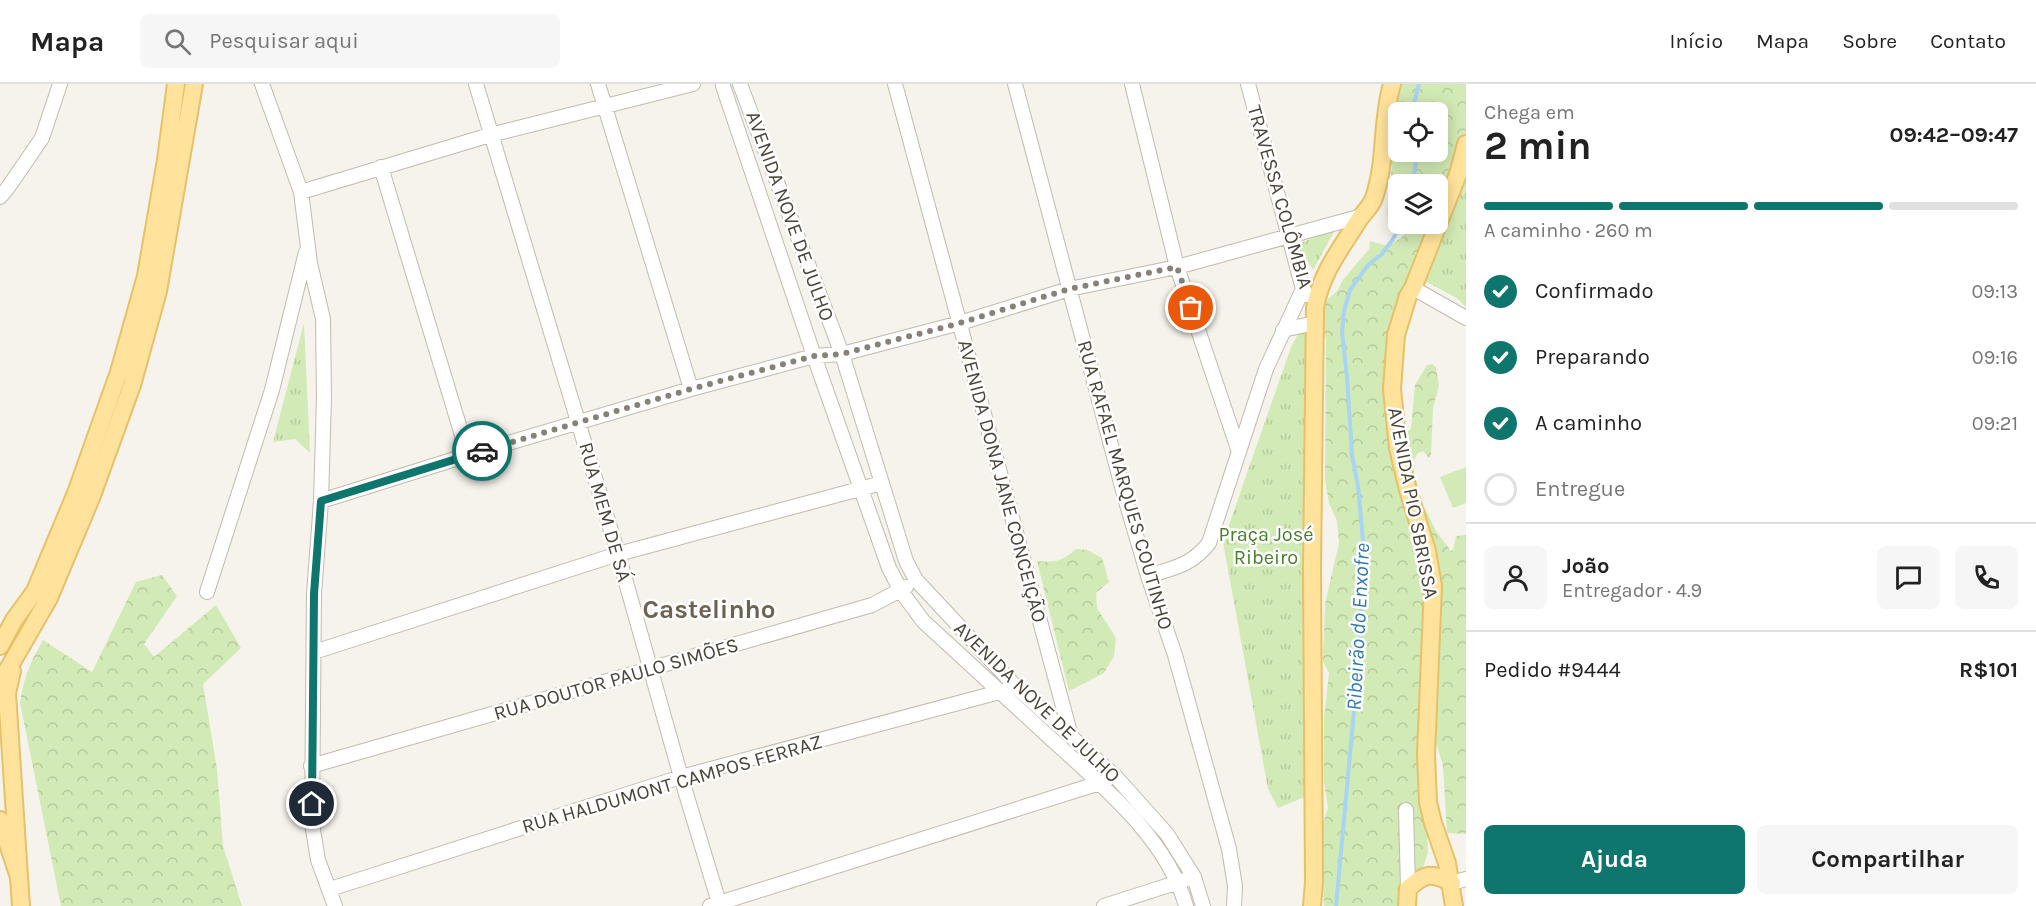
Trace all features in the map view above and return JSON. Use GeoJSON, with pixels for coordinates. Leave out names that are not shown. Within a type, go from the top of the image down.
{"type":"FeatureCollection","features":[{"type":"Feature","properties":{"kind":"main road"},"geometry":{"type":"LineString","coordinates":[[0,646],[5,627],[35,591],[75,493],[119,372],[146,276],[166,160],[176,84]]}},
{"type":"Feature","properties":{"kind":"main road"},"geometry":{"type":"LineString","coordinates":[[0,683],[49,598],[83,518],[132,385],[158,291],[194,84]]}},
{"type":"Feature","properties":{"kind":"main road"},"geometry":{"type":"LineString","coordinates":[[1312,906],[1314,882],[1312,570],[1315,315],[1318,289],[1333,260],[1373,202],[1382,170],[1389,89]]}},
{"type":"Feature","properties":{"kind":"main road","name":"AVENIDA PIO SBRISSA"},"geometry":{"type":"LineString","coordinates":[[1454,906],[1459,881],[1428,802],[1426,754],[1433,586],[1427,551],[1401,458],[1392,389],[1396,335],[1408,296],[1458,174],[1466,144]]}},
{"type":"Feature","properties":{"kind":"main road"},"geometry":{"type":"LineString","coordinates":[[20,651],[8,682],[7,693],[21,906]]}},
{"type":"Feature","properties":{"kind":"main road"},"geometry":{"type":"LineString","coordinates":[[0,794],[12,767]]}},
{"type":"Feature","properties":{"kind":"main road"},"geometry":{"type":"LineString","coordinates":[[0,820],[19,877]]}},
{"type":"Feature","properties":{"kind":"main road"},"geometry":{"type":"LineString","coordinates":[[1408,898],[1417,880],[1431,875],[1459,881]]}},
{"type":"Feature","properties":{"kind":"street"},"geometry":{"type":"LineString","coordinates":[[0,197],[42,138],[60,84]]}},
{"type":"Feature","properties":{"kind":"street"},"geometry":{"type":"LineString","coordinates":[[262,84],[301,192],[322,319],[324,397],[321,501],[314,594],[312,823],[318,860],[335,906]]}},
{"type":"Feature","properties":{"kind":"street","name":"RUA MEM DE SÁ"},"geometry":{"type":"LineString","coordinates":[[476,84],[618,554],[716,905]]}},
{"type":"Feature","properties":{"kind":"street"},"geometry":{"type":"LineString","coordinates":[[598,84],[691,389]]}},
{"type":"Feature","properties":{"kind":"street"},"geometry":{"type":"LineString","coordinates":[[301,192],[490,135],[693,84]]}},
{"type":"Feature","properties":{"kind":"street","name":"AVENIDA NOVE DE JULHO"},"geometry":{"type":"LineString","coordinates":[[740,84],[842,354],[906,561],[916,580],[1017,688],[1116,777],[1167,834],[1194,876],[1203,906]]}},
{"type":"Feature","properties":{"kind":"street","name":"AVENIDA DONA JANE CONCEIÇÃO"},"geometry":{"type":"LineString","coordinates":[[895,84],[1071,738]]}},
{"type":"Feature","properties":{"kind":"street","name":"RUA RAFAEL MARQUES COUTINHO"},"geometry":{"type":"LineString","coordinates":[[1015,84],[1148,576],[1175,655],[1229,849],[1235,886],[1234,906]]}},
{"type":"Feature","properties":{"kind":"street"},"geometry":{"type":"LineString","coordinates":[[1132,84],[1177,267],[1239,452]]}},
{"type":"Feature","properties":{"kind":"street","name":"TRAVESSA COLÔMBIA"},"geometry":{"type":"LineString","coordinates":[[1248,84],[1303,289],[1315,315]]}},
{"type":"Feature","properties":{"kind":"street","name":"AVENIDA NOVE DE JULHO"},"geometry":{"type":"LineString","coordinates":[[725,85],[814,356],[889,568],[900,591],[922,621],[1099,783],[1148,837],[1168,863],[1179,883],[1186,906]]}},
{"type":"Feature","properties":{"kind":"street"},"geometry":{"type":"LineString","coordinates":[[381,167],[468,455]]}},
{"type":"Feature","properties":{"kind":"street"},"geometry":{"type":"LineString","coordinates":[[321,501],[691,389],[814,356],[842,354],[960,323],[1069,289],[1177,267],[1362,216]]}},
{"type":"Feature","properties":{"kind":"street"},"geometry":{"type":"LineString","coordinates":[[207,592],[272,390],[308,245]]}},
{"type":"Feature","properties":{"kind":"street"},"geometry":{"type":"LineString","coordinates":[[1413,288],[1466,318]]}},
{"type":"Feature","properties":{"kind":"street"},"geometry":{"type":"LineString","coordinates":[[1148,576],[1185,565],[1201,554],[1209,543],[1266,369],[1303,289]]}},
{"type":"Feature","properties":{"kind":"street"},"geometry":{"type":"LineString","coordinates":[[1283,330],[1315,315]]}},
{"type":"Feature","properties":{"kind":"street"},"geometry":{"type":"LineString","coordinates":[[314,652],[618,554],[882,483]]}},
{"type":"Feature","properties":{"kind":"street","name":"RUA DOUTOR PAULO SIMÕES"},"geometry":{"type":"LineString","coordinates":[[311,766],[872,605],[916,580]]}},
{"type":"Feature","properties":{"kind":"street","name":"RUA HALDUMONT CAMPOS FERRAZ"},"geometry":{"type":"LineString","coordinates":[[330,889],[681,777],[1017,688]]}},
{"type":"Feature","properties":{"kind":"street"},"geometry":{"type":"LineString","coordinates":[[716,905],[1116,777]]}},
{"type":"Feature","properties":{"kind":"street"},"geometry":{"type":"LineString","coordinates":[[1406,810],[1408,898]]}},
{"type":"Feature","properties":{"kind":"street"},"geometry":{"type":"LineString","coordinates":[[1104,906],[1179,883],[1194,876]]}},
{"type":"Feature","properties":{"kind":"street"},"geometry":{"type":"LineString","coordinates":[[1225,906],[1235,886]]}},
{"type":"Feature","properties":{"kind":"green space"},"geometry":{"type":"Polygon","coordinates":[[[1400,84],[1466,84],[1466,307],[1453,294],[1443,252],[1397,317],[1397,414],[1409,431],[1415,385],[1427,365],[1432,364],[1436,367],[1439,386],[1433,408],[1431,455],[1429,458],[1423,451],[1418,453],[1401,481],[1401,492],[1425,508],[1436,531],[1451,551],[1456,536],[1466,535],[1466,834],[1447,833],[1443,766],[1437,745],[1432,748],[1425,808],[1428,852],[1416,890],[1414,906],[1324,906],[1322,841],[1323,823],[1328,808],[1324,781],[1324,718],[1329,673],[1323,661],[1325,604],[1339,543],[1337,521],[1329,503],[1325,480],[1326,339],[1318,314],[1369,249],[1370,241],[1388,246],[1405,234],[1448,234],[1448,174],[1391,174],[1390,162],[1448,162],[1448,102],[1398,102],[1400,84]]]}},
{"type":"Feature","properties":{"kind":"green space"},"geometry":{"type":"Polygon","coordinates":[[[1466,168],[1466,303],[1423,280],[1441,234],[1448,234],[1448,215],[1466,168]]]}},
{"type":"Feature","properties":{"kind":"green space"},"geometry":{"type":"Polygon","coordinates":[[[1335,230],[1313,270],[1297,244],[1335,230]]]}},
{"type":"Feature","properties":{"kind":"green space"},"geometry":{"type":"Polygon","coordinates":[[[304,323],[310,453],[295,439],[273,442],[304,323]]]}},
{"type":"Feature","properties":{"kind":"green space","name":"Praça José Ribeiro"},"geometry":{"type":"Polygon","coordinates":[[[1301,329],[1311,330],[1307,796],[1278,808],[1268,789],[1223,542],[1291,347],[1301,329]]]}},
{"type":"Feature","properties":{"kind":"green space"},"geometry":{"type":"Polygon","coordinates":[[[1466,467],[1466,503],[1453,508],[1440,477],[1466,467]]]}},
{"type":"Feature","properties":{"kind":"green space"},"geometry":{"type":"Polygon","coordinates":[[[1076,549],[1087,550],[1102,558],[1109,582],[1096,593],[1097,608],[1116,638],[1114,656],[1104,673],[1069,691],[1037,561],[1058,560],[1076,549]]]}},
{"type":"Feature","properties":{"kind":"green space"},"geometry":{"type":"Polygon","coordinates":[[[162,575],[177,596],[144,644],[154,657],[216,605],[241,648],[203,684],[217,769],[223,846],[242,906],[61,906],[20,703],[25,678],[43,640],[92,672],[136,582],[162,575]]]}},
{"type":"Feature","properties":{"kind":"waterway","name":"Ribeirão do Enxofre"},"geometry":{"type":"LineString","coordinates":[[1414,102],[1419,84]]}},
{"type":"Feature","properties":{"kind":"waterway","name":"Ribeirão do Enxofre"},"geometry":{"type":"LineString","coordinates":[[1414,174],[1416,162]]}},
{"type":"Feature","properties":{"kind":"waterway","name":"Ribeirão do Enxofre"},"geometry":{"type":"LineString","coordinates":[[1336,906],[1359,657],[1364,551],[1358,486],[1352,455],[1342,332],[1344,311],[1350,290],[1368,265],[1382,254],[1396,234]]}},
{"type":"Feature","properties":{"kind":"way so far"},"geometry":{"type":"LineString","coordinates":[[482,451],[691,389],[814,356],[842,354],[960,323],[1069,289],[1177,267],[1191,308]]}},
{"type":"Feature","properties":{"kind":"district","name":"Castelinho"},"geometry":{"type":"Point","coordinates":[709,609]}},
{"type":"Feature","properties":{"kind":"route"},"geometry":{"type":"LineString","coordinates":[[312,804],[314,594],[321,501],[482,451]]}}]}
